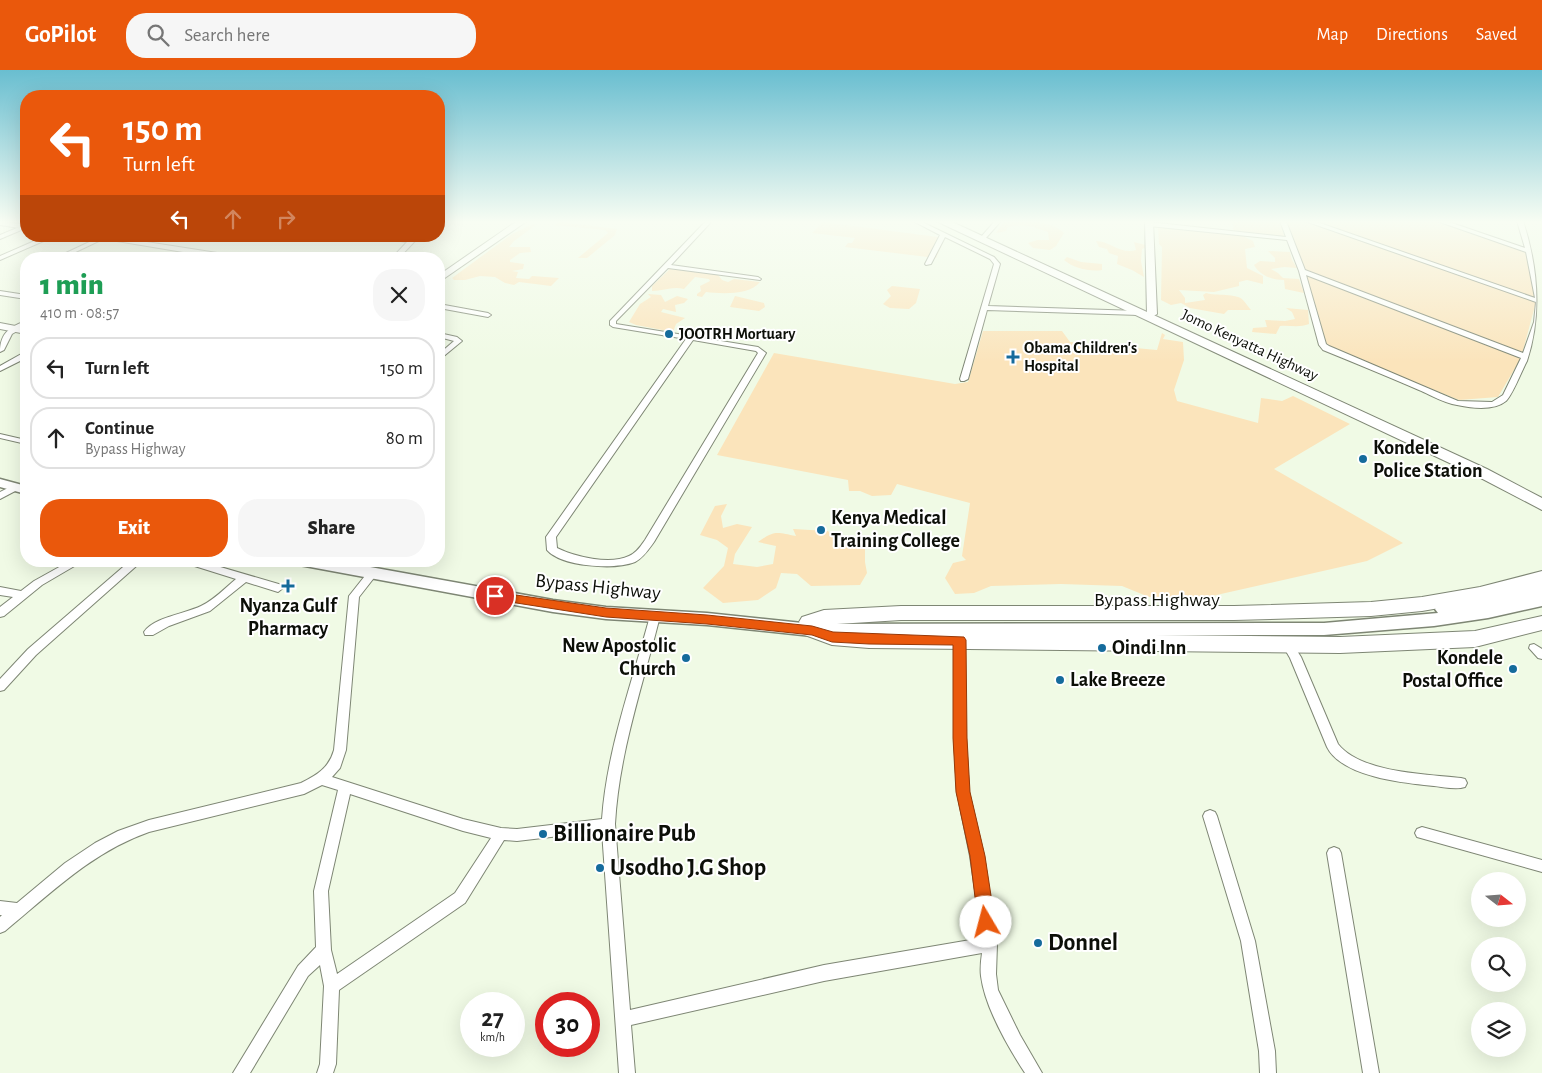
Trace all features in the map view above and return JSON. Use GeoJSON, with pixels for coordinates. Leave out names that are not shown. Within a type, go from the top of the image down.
{"type":"FeatureCollection","features":[{"type":"Feature","properties":{"kind":"highway","name":"Jomo Kenyatta Highway"},"geometry":{"type":"LineString","coordinates":[[1036,268],[1145,314],[1486,470],[1542,491]]}},
{"type":"Feature","properties":{"kind":"highway","name":"Jomo Kenyatta Highway"},"geometry":{"type":"LineString","coordinates":[[1047,268],[1481,472],[1542,505]]}},
{"type":"Feature","properties":{"kind":"highway"},"geometry":{"type":"LineString","coordinates":[[810,626],[824,617],[901,612],[1234,613],[1371,609],[1422,604],[1480,594],[1542,577]]}},
{"type":"Feature","properties":{"kind":"highway"},"geometry":{"type":"LineString","coordinates":[[810,626],[832,637],[869,640],[1288,646],[1406,644],[1475,639],[1542,623]]}},
{"type":"Feature","properties":{"kind":"main road"},"geometry":{"type":"LineString","coordinates":[[445,275],[455,268]]}},
{"type":"Feature","properties":{"kind":"main road"},"geometry":{"type":"LineString","coordinates":[[1145,314],[1147,268]]}},
{"type":"Feature","properties":{"kind":"main road"},"geometry":{"type":"LineString","coordinates":[[0,326],[20,330]]}},
{"type":"Feature","properties":{"kind":"main road"},"geometry":{"type":"LineString","coordinates":[[0,483],[20,488]]}},
{"type":"Feature","properties":{"kind":"main road","name":"Bypass Highway"},"geometry":{"type":"LineString","coordinates":[[336,567],[553,606],[606,613],[770,626],[1448,619],[1504,610],[1542,600]]}},
{"type":"Feature","properties":{"kind":"main road","name":"Bypass Highway"},"geometry":{"type":"LineString","coordinates":[[810,626],[911,631],[1277,630],[1383,621],[1542,588]]}},
{"type":"Feature","properties":{"kind":"street"},"geometry":{"type":"LineString","coordinates":[[664,268],[613,321],[613,325],[758,349],[762,353],[649,542],[639,554],[617,564],[569,558],[552,550],[551,537],[690,339]]}},
{"type":"Feature","properties":{"kind":"street"},"geometry":{"type":"LineString","coordinates":[[679,268],[758,279]]}},
{"type":"Feature","properties":{"kind":"street"},"geometry":{"type":"LineString","coordinates":[[964,379],[996,268]]}},
{"type":"Feature","properties":{"kind":"street"},"geometry":{"type":"LineString","coordinates":[[1301,268],[1323,345],[1326,348],[1457,403],[1496,403],[1504,399],[1526,357],[1536,327],[1540,301],[1533,268]]}},
{"type":"Feature","properties":{"kind":"street"},"geometry":{"type":"LineString","coordinates":[[1442,268],[1540,301]]}},
{"type":"Feature","properties":{"kind":"street"},"geometry":{"type":"LineString","coordinates":[[1302,271],[1526,357]]}},
{"type":"Feature","properties":{"kind":"street"},"geometry":{"type":"LineString","coordinates":[[0,293],[20,296]]}},
{"type":"Feature","properties":{"kind":"street"},"geometry":{"type":"LineString","coordinates":[[445,307],[488,315]]}},
{"type":"Feature","properties":{"kind":"street"},"geometry":{"type":"LineString","coordinates":[[984,308],[1145,314]]}},
{"type":"Feature","properties":{"kind":"street"},"geometry":{"type":"LineString","coordinates":[[0,350],[4,337],[20,326]]}},
{"type":"Feature","properties":{"kind":"street"},"geometry":{"type":"LineString","coordinates":[[445,336],[458,341],[445,353]]}},
{"type":"Feature","properties":{"kind":"street"},"geometry":{"type":"LineString","coordinates":[[0,369],[20,358]]}},
{"type":"Feature","properties":{"kind":"street"},"geometry":{"type":"LineString","coordinates":[[0,436],[20,441]]}},
{"type":"Feature","properties":{"kind":"street"},"geometry":{"type":"LineString","coordinates":[[0,496],[20,488]]}},
{"type":"Feature","properties":{"kind":"street"},"geometry":{"type":"LineString","coordinates":[[0,613],[56,572],[66,567]]}},
{"type":"Feature","properties":{"kind":"street"},"geometry":{"type":"LineString","coordinates":[[0,687],[32,652],[130,567]]}},
{"type":"Feature","properties":{"kind":"street"},"geometry":{"type":"LineString","coordinates":[[207,567],[278,588]]}},
{"type":"Feature","properties":{"kind":"street"},"geometry":{"type":"LineString","coordinates":[[0,926],[92,852],[123,835],[149,826],[304,788],[321,779],[338,762],[354,596],[372,574]]}},
{"type":"Feature","properties":{"kind":"street"},"geometry":{"type":"LineString","coordinates":[[149,632],[165,623],[206,608],[244,579]]}},
{"type":"Feature","properties":{"kind":"street"},"geometry":{"type":"LineString","coordinates":[[0,591],[23,595]]}},
{"type":"Feature","properties":{"kind":"street"},"geometry":{"type":"LineString","coordinates":[[627,1073],[608,824],[609,802],[621,740],[656,616]]}},
{"type":"Feature","properties":{"kind":"street"},"geometry":{"type":"LineString","coordinates":[[959,640],[960,738],[963,792],[977,856],[990,944],[988,974],[991,992],[1014,1041],[1034,1073]]}},
{"type":"Feature","properties":{"kind":"street"},"geometry":{"type":"LineString","coordinates":[[1288,646],[1295,657],[1333,747],[1342,758],[1356,764],[1395,774],[1461,783]]}},
{"type":"Feature","properties":{"kind":"street"},"geometry":{"type":"LineString","coordinates":[[321,779],[463,825],[501,834],[517,836],[608,824]]}},
{"type":"Feature","properties":{"kind":"street"},"geometry":{"type":"LineString","coordinates":[[325,1073],[328,1064],[332,986],[324,950],[321,891],[345,786]]}},
{"type":"Feature","properties":{"kind":"street"},"geometry":{"type":"LineString","coordinates":[[1210,816],[1248,940],[1267,1051],[1268,1073]]}},
{"type":"Feature","properties":{"kind":"street"},"geometry":{"type":"LineString","coordinates":[[1422,833],[1542,866]]}},
{"type":"Feature","properties":{"kind":"street"},"geometry":{"type":"LineString","coordinates":[[332,986],[460,898],[501,834]]}},
{"type":"Feature","properties":{"kind":"street"},"geometry":{"type":"LineString","coordinates":[[1334,854],[1371,1073]]}},
{"type":"Feature","properties":{"kind":"street"},"geometry":{"type":"LineString","coordinates":[[0,908],[18,910]]}},
{"type":"Feature","properties":{"kind":"street"},"geometry":{"type":"LineString","coordinates":[[623,1019],[824,973],[990,944]]}},
{"type":"Feature","properties":{"kind":"street"},"geometry":{"type":"LineString","coordinates":[[241,1073],[303,971],[324,950]]}},
{"type":"Feature","properties":{"kind":"shaded area"},"geometry":{"type":"Polygon","coordinates":[[[466,268],[523,268],[512,271],[518,272],[516,278],[529,279],[532,276],[559,278],[551,286],[519,282],[514,285],[505,283],[495,277],[480,276],[465,280],[454,280],[452,278],[466,268]]]}},
{"type":"Feature","properties":{"kind":"shaded area"},"geometry":{"type":"Polygon","coordinates":[[[1079,268],[1102,268],[1102,270],[1079,268]]]}},
{"type":"Feature","properties":{"kind":"shaded area"},"geometry":{"type":"Polygon","coordinates":[[[1127,268],[1142,268],[1144,277],[1127,268]]]}},
{"type":"Feature","properties":{"kind":"shaded area"},"geometry":{"type":"Polygon","coordinates":[[[1162,268],[1247,268],[1263,276],[1263,284],[1247,280],[1239,282],[1239,286],[1214,292],[1179,290],[1185,298],[1185,303],[1205,300],[1203,295],[1206,293],[1240,298],[1251,310],[1228,310],[1224,314],[1190,308],[1181,303],[1171,305],[1161,300],[1162,268]]]}},
{"type":"Feature","properties":{"kind":"shaded area"},"geometry":{"type":"Polygon","coordinates":[[[1279,268],[1271,269],[1283,278],[1299,279],[1304,293],[1285,289],[1284,280],[1267,277],[1257,269],[1279,268]]]}},
{"type":"Feature","properties":{"kind":"shaded area"},"geometry":{"type":"Polygon","coordinates":[[[1302,268],[1529,268],[1536,302],[1521,358],[1498,397],[1459,400],[1332,349],[1326,344],[1302,268]]]}},
{"type":"Feature","properties":{"kind":"shaded area"},"geometry":{"type":"Polygon","coordinates":[[[670,269],[718,275],[722,280],[728,282],[734,279],[760,282],[750,289],[743,291],[727,293],[706,292],[702,297],[697,296],[701,291],[700,286],[710,281],[709,279],[695,277],[684,289],[652,291],[652,286],[670,269]]]}},
{"type":"Feature","properties":{"kind":"shaded area"},"geometry":{"type":"Polygon","coordinates":[[[892,286],[920,289],[916,303],[909,309],[890,308],[883,304],[891,296],[887,290],[892,286]]]}},
{"type":"Feature","properties":{"kind":"shaded area"},"geometry":{"type":"Polygon","coordinates":[[[648,294],[661,295],[665,302],[677,296],[688,299],[684,303],[675,305],[676,312],[663,309],[661,312],[685,318],[676,324],[673,332],[629,322],[640,304],[651,297],[648,294]]]}},
{"type":"Feature","properties":{"kind":"shaded area"},"geometry":{"type":"Polygon","coordinates":[[[735,296],[764,303],[765,307],[759,311],[730,307],[735,296]]]}},
{"type":"Feature","properties":{"kind":"shaded area"},"geometry":{"type":"Polygon","coordinates":[[[1286,308],[1308,310],[1309,324],[1280,326],[1276,334],[1252,332],[1253,328],[1267,327],[1265,320],[1285,321],[1295,319],[1292,312],[1286,308]]]}},
{"type":"Feature","properties":{"kind":"shaded area"},"geometry":{"type":"Polygon","coordinates":[[[983,331],[1062,331],[1070,342],[1157,350],[1162,333],[1165,335],[1163,339],[1183,342],[1184,360],[1174,390],[1177,401],[1258,423],[1261,398],[1282,401],[1293,396],[1350,424],[1274,469],[1403,543],[1367,561],[1212,596],[1149,597],[1122,586],[1061,584],[991,586],[974,593],[955,594],[945,578],[953,563],[966,560],[962,556],[970,503],[897,484],[891,495],[872,496],[860,491],[849,491],[848,480],[717,455],[774,353],[955,384],[968,382],[983,331]]]}},
{"type":"Feature","properties":{"kind":"shaded area"},"geometry":{"type":"Polygon","coordinates":[[[727,504],[721,516],[723,528],[737,524],[752,527],[735,554],[733,564],[757,567],[773,564],[776,546],[758,542],[768,535],[780,533],[796,536],[793,529],[828,531],[839,544],[865,541],[867,573],[860,585],[811,586],[797,574],[781,573],[776,588],[758,600],[723,603],[703,588],[724,566],[728,548],[717,540],[700,535],[715,506],[727,504]]]}},
{"type":"Feature","properties":{"kind":"place","name":"JOOTRH Mortuary"},"geometry":{"type":"Point","coordinates":[669,334]}},
{"type":"Feature","properties":{"kind":"place","name":"Obama Children's Hospital"},"geometry":{"type":"Point","coordinates":[1013,357]}},
{"type":"Feature","properties":{"kind":"place","name":"Kondele Police Station"},"geometry":{"type":"Point","coordinates":[1363,459]}},
{"type":"Feature","properties":{"kind":"place","name":"Kenya Medical Training College"},"geometry":{"type":"Point","coordinates":[821,530]}},
{"type":"Feature","properties":{"kind":"place","name":"Nyanza Gulf Pharmacy"},"geometry":{"type":"Point","coordinates":[288,586]}},
{"type":"Feature","properties":{"kind":"place","name":"Oindi Inn"},"geometry":{"type":"Point","coordinates":[1102,648]}},
{"type":"Feature","properties":{"kind":"place","name":"New Apostolic Church"},"geometry":{"type":"Point","coordinates":[686,658]}},
{"type":"Feature","properties":{"kind":"place","name":"Kondele Postal Office"},"geometry":{"type":"Point","coordinates":[1513,669]}},
{"type":"Feature","properties":{"kind":"place","name":"Lake Breeze"},"geometry":{"type":"Point","coordinates":[1060,680]}},
{"type":"Feature","properties":{"kind":"place","name":"Billionaire Pub"},"geometry":{"type":"Point","coordinates":[543,834]}},
{"type":"Feature","properties":{"kind":"place","name":"Usodho J.G Shop"},"geometry":{"type":"Point","coordinates":[600,868]}},
{"type":"Feature","properties":{"kind":"place","name":"Donnel"},"geometry":{"type":"Point","coordinates":[1038,943]}},
{"type":"Feature","properties":{"kind":"route"},"geometry":{"type":"LineString","coordinates":[[495,596],[606,613],[707,619],[812,630],[832,637],[869,640],[959,640],[960,738],[963,792],[971,822],[986,922]]}}]}
